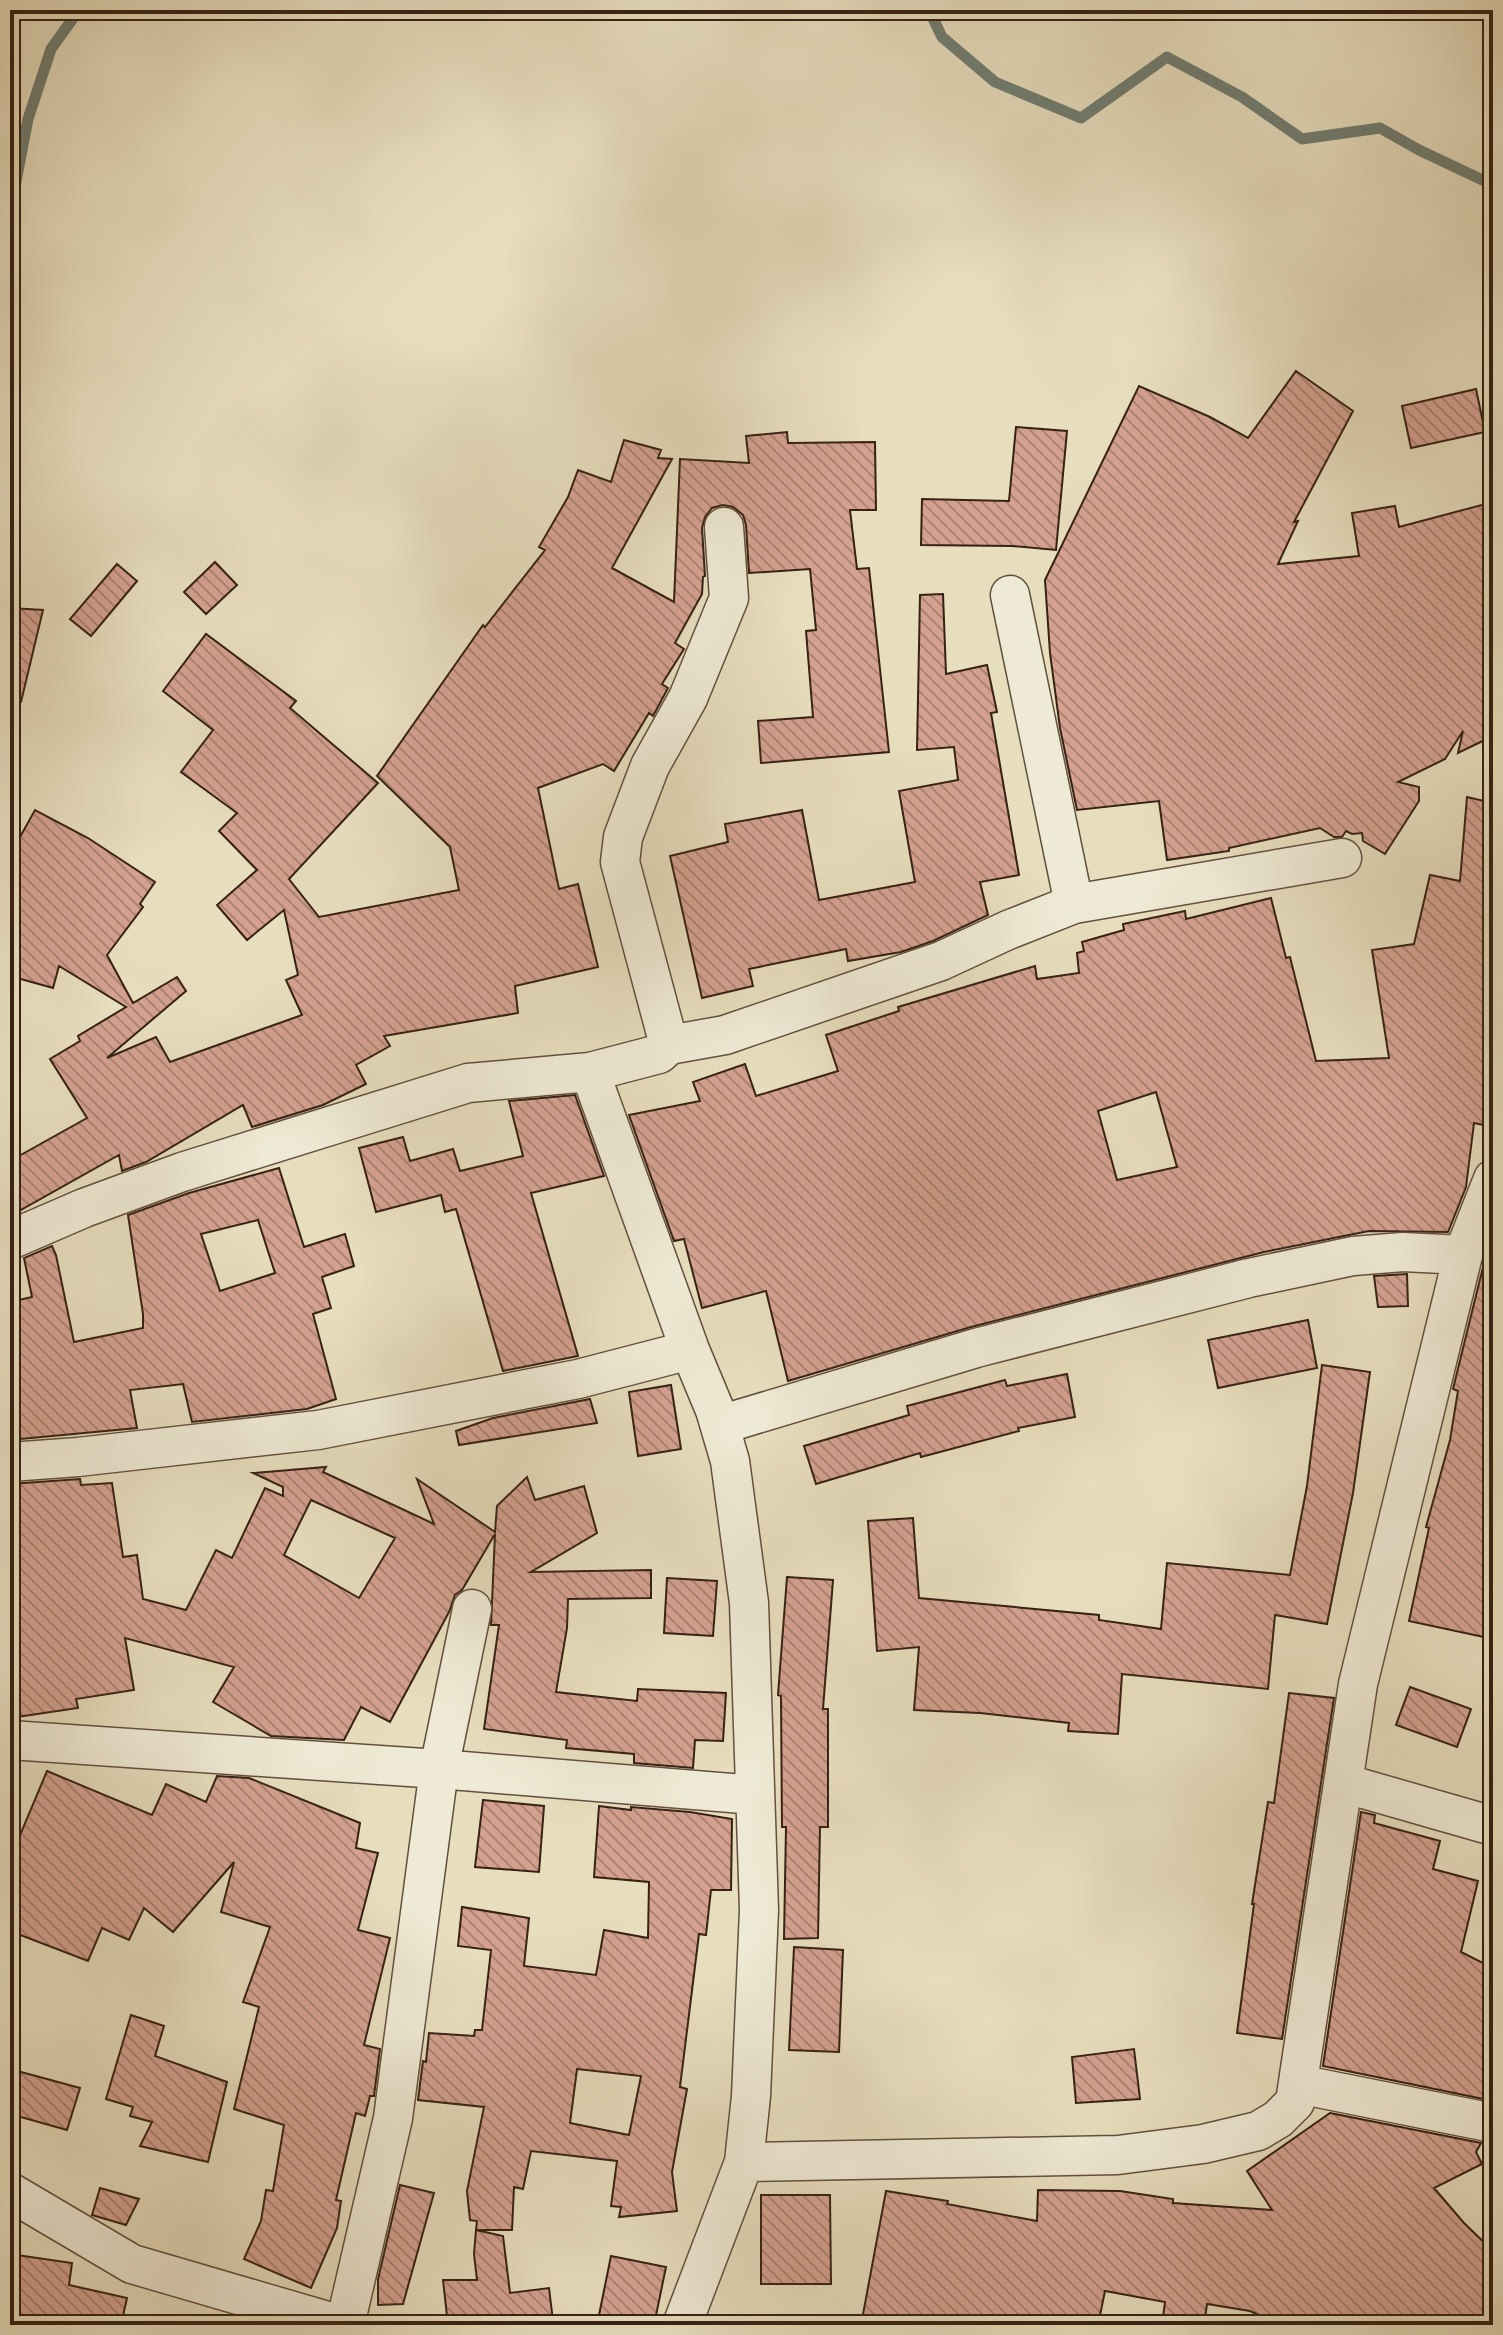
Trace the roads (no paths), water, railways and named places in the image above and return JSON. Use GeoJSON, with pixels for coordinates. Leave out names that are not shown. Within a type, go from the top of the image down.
{"type":"FeatureCollection","features":[{"type":"Feature","properties":{"kind":"street"},"geometry":{"type":"LineString","coordinates":[[669,1045],[620,862],[623,837],[650,766],[688,698],[729,598],[724,527]]}},
{"type":"Feature","properties":{"kind":"street"},"geometry":{"type":"LineString","coordinates":[[1010,595],[1074,904]]}},
{"type":"Feature","properties":{"kind":"street"},"geometry":{"type":"LineString","coordinates":[[10,1240],[84,1208],[182,1172],[468,1083],[590,1072],[659,1054],[669,1045],[725,1035],[941,961],[1074,904],[1342,858]]}},
{"type":"Feature","properties":{"kind":"street"},"geometry":{"type":"LineString","coordinates":[[590,1072],[720,1425],[730,1461],[749,1603],[759,1910],[751,2096],[744,2162],[682,2325]]}},
{"type":"Feature","properties":{"kind":"street"},"geometry":{"type":"LineString","coordinates":[[744,2162],[1118,2155],[1203,2144],[1258,2131],[1278,2119],[1295,2102],[1358,1684],[1463,1255],[1493,1179]]}},
{"type":"Feature","properties":{"kind":"street"},"geometry":{"type":"LineString","coordinates":[[720,1425],[976,1348],[1249,1278],[1353,1256],[1403,1252],[1463,1255]]}},
{"type":"Feature","properties":{"kind":"street"},"geometry":{"type":"LineString","coordinates":[[10,1462],[318,1430],[578,1379],[690,1350]]}},
{"type":"Feature","properties":{"kind":"street"},"geometry":{"type":"LineString","coordinates":[[10,2192],[132,2264],[343,2325],[393,2118],[439,1769],[472,1609]]}},
{"type":"Feature","properties":{"kind":"street"},"geometry":{"type":"LineString","coordinates":[[10,1740],[439,1769],[755,1795]]}},
{"type":"Feature","properties":{"kind":"street"},"geometry":{"type":"LineString","coordinates":[[1343,1783],[1493,1826]]}},
{"type":"Feature","properties":{"kind":"street"},"geometry":{"type":"LineString","coordinates":[[1298,2084],[1493,2123]]}},
{"type":"Feature","properties":{"kind":"waterway"},"geometry":{"type":"LineString","coordinates":[[10,213],[28,119],[51,49],[79,10]]}},
{"type":"Feature","properties":{"kind":"waterway"},"geometry":{"type":"LineString","coordinates":[[929,10],[942,37],[995,82],[1081,118],[1167,57],[1242,97],[1302,139],[1380,128],[1493,185]]}}]}
